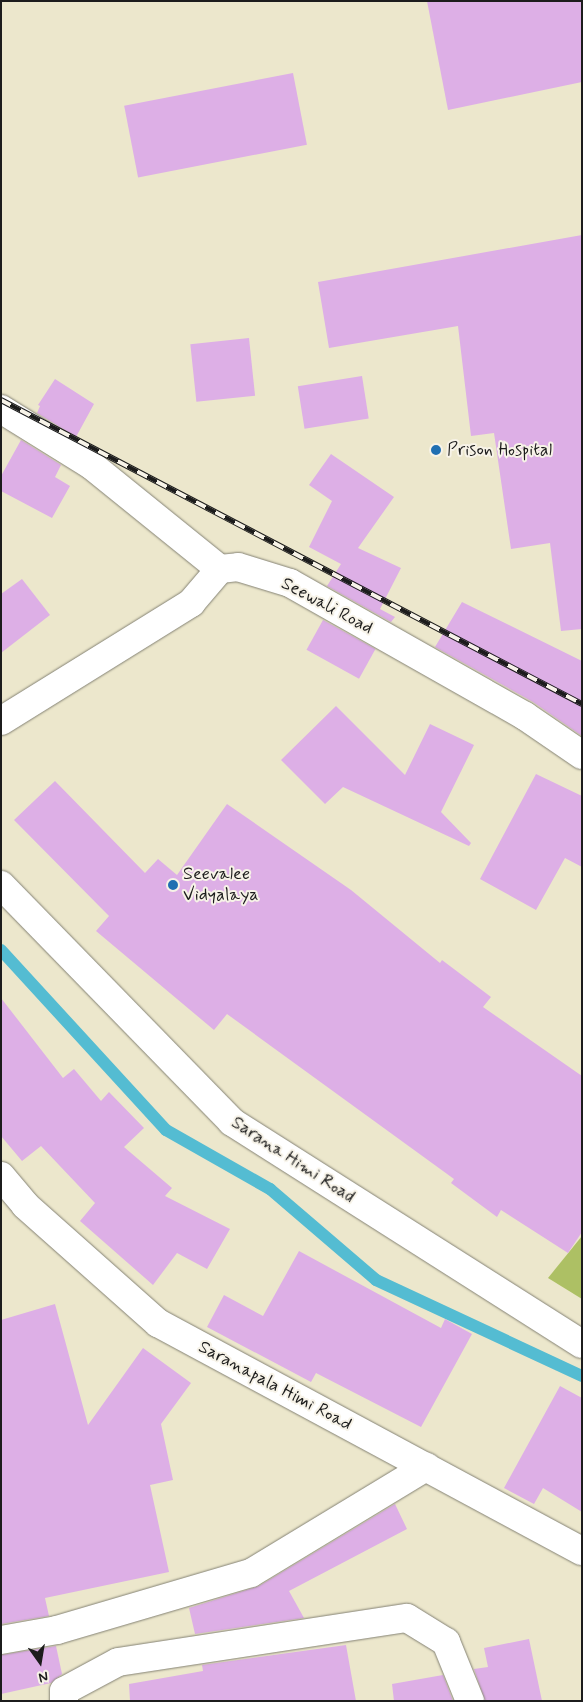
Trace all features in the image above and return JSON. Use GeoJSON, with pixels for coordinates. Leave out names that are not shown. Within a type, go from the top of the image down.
{"type":"FeatureCollection","features":[{"type":"Feature","properties":{"kind":"street"},"geometry":{"type":"LineString","coordinates":[[1,408],[91,465],[220,568],[190,603],[1,721]]}},
{"type":"Feature","properties":{"kind":"street","name":"Seewali Road"},"geometry":{"type":"LineString","coordinates":[[220,568],[238,567],[290,583],[525,716],[582,755]]}},
{"type":"Feature","properties":{"kind":"street","name":"Sarana Himi Road"},"geometry":{"type":"LineString","coordinates":[[1,885],[232,1122],[582,1344]]}},
{"type":"Feature","properties":{"kind":"street","name":"Saranapala Himi Road"},"geometry":{"type":"LineString","coordinates":[[1,1176],[25,1205],[158,1323],[582,1550]]}},
{"type":"Feature","properties":{"kind":"street"},"geometry":{"type":"LineString","coordinates":[[1,1640],[57,1630],[251,1573],[426,1467]]}},
{"type":"Feature","properties":{"kind":"street"},"geometry":{"type":"LineString","coordinates":[[64,1701],[64,1691],[118,1662],[407,1618],[446,1642],[470,1701]]}},
{"type":"Feature","properties":{"kind":"green space"},"geometry":{"type":"Polygon","coordinates":[[[582,1236],[582,1299],[548,1278],[582,1236]]]}},
{"type":"Feature","properties":{"kind":"building"},"geometry":{"type":"Polygon","coordinates":[[[427,1],[582,1],[582,82],[448,110],[427,1]]]}},
{"type":"Feature","properties":{"kind":"building"},"geometry":{"type":"Polygon","coordinates":[[[293,73],[307,145],[138,177],[124,106],[293,73]]]}},
{"type":"Feature","properties":{"kind":"building"},"geometry":{"type":"Polygon","coordinates":[[[582,235],[582,629],[561,631],[550,543],[511,549],[494,433],[471,436],[458,326],[329,348],[318,282],[582,235]]]}},
{"type":"Feature","properties":{"kind":"building"},"geometry":{"type":"Polygon","coordinates":[[[249,338],[255,396],[196,402],[190,344],[249,338]]]}},
{"type":"Feature","properties":{"kind":"building"},"geometry":{"type":"Polygon","coordinates":[[[362,376],[369,418],[305,429],[298,386],[362,376]]]}},
{"type":"Feature","properties":{"kind":"building"},"geometry":{"type":"Polygon","coordinates":[[[55,379],[94,404],[76,437],[37,413],[40,406],[38,405],[55,379]]]}},
{"type":"Feature","properties":{"kind":"building"},"geometry":{"type":"Polygon","coordinates":[[[21,440],[61,465],[55,477],[70,486],[52,518],[1,491],[1,476],[21,440]]]}},
{"type":"Feature","properties":{"kind":"building"},"geometry":{"type":"Polygon","coordinates":[[[331,454],[394,497],[358,548],[401,568],[380,609],[395,617],[391,622],[327,586],[341,564],[309,547],[332,501],[309,485],[331,454]]]}},
{"type":"Feature","properties":{"kind":"building"},"geometry":{"type":"Polygon","coordinates":[[[22,579],[50,615],[1,653],[1,594],[22,579]]]}},
{"type":"Feature","properties":{"kind":"building"},"geometry":{"type":"Polygon","coordinates":[[[462,602],[582,661],[582,736],[533,702],[435,647],[462,602]]]}},
{"type":"Feature","properties":{"kind":"building"},"geometry":{"type":"Polygon","coordinates":[[[323,620],[375,649],[359,679],[307,650],[323,620]]]}},
{"type":"Feature","properties":{"kind":"building"},"geometry":{"type":"Polygon","coordinates":[[[336,706],[405,775],[430,724],[474,745],[441,812],[471,843],[469,846],[343,787],[325,804],[281,760],[336,706]]]}},
{"type":"Feature","properties":{"kind":"building"},"geometry":{"type":"Polygon","coordinates":[[[536,774],[582,796],[582,867],[565,858],[536,910],[480,879],[536,774]]]}},
{"type":"Feature","properties":{"kind":"building"},"geometry":{"type":"Polygon","coordinates":[[[55,781],[145,873],[158,859],[177,875],[227,804],[351,890],[440,963],[442,960],[491,997],[483,1007],[582,1076],[582,1232],[568,1253],[501,1210],[497,1217],[451,1183],[454,1179],[227,1014],[214,1030],[96,931],[109,916],[14,820],[55,781]]]}},
{"type":"Feature","properties":{"kind":"building"},"geometry":{"type":"Polygon","coordinates":[[[1,998],[63,1078],[74,1069],[101,1101],[109,1092],[144,1128],[124,1147],[172,1188],[165,1196],[230,1229],[207,1269],[177,1253],[153,1285],[80,1221],[95,1203],[41,1146],[22,1161],[1,1136],[1,998]]]}},
{"type":"Feature","properties":{"kind":"building"},"geometry":{"type":"Polygon","coordinates":[[[299,1251],[441,1328],[445,1319],[472,1334],[421,1427],[316,1373],[311,1382],[207,1327],[224,1295],[263,1316],[299,1251]]]}},
{"type":"Feature","properties":{"kind":"building"},"geometry":{"type":"Polygon","coordinates":[[[55,1304],[88,1425],[143,1348],[191,1383],[161,1424],[173,1480],[150,1485],[169,1572],[45,1598],[49,1616],[1,1624],[1,1320],[55,1304]]]}},
{"type":"Feature","properties":{"kind":"building"},"geometry":{"type":"Polygon","coordinates":[[[560,1386],[582,1398],[582,1512],[543,1488],[534,1504],[504,1488],[560,1386]]]}},
{"type":"Feature","properties":{"kind":"building"},"geometry":{"type":"Polygon","coordinates":[[[395,1504],[407,1529],[289,1591],[304,1618],[195,1634],[189,1608],[259,1586],[395,1504]]]}},
{"type":"Feature","properties":{"kind":"building"},"geometry":{"type":"Polygon","coordinates":[[[529,1639],[542,1701],[485,1701],[474,1669],[488,1667],[484,1648],[529,1639]]]}},
{"type":"Feature","properties":{"kind":"building"},"geometry":{"type":"Polygon","coordinates":[[[346,1645],[356,1701],[130,1701],[129,1684],[203,1671],[202,1665],[346,1645]]]}},
{"type":"Feature","properties":{"kind":"building"},"geometry":{"type":"Polygon","coordinates":[[[56,1646],[62,1674],[51,1683],[1,1694],[1,1655],[56,1646]]]}},
{"type":"Feature","properties":{"kind":"building"},"geometry":{"type":"Polygon","coordinates":[[[443,1675],[453,1701],[394,1701],[392,1684],[443,1675]]]}},
{"type":"Feature","properties":{"kind":"waterway"},"geometry":{"type":"LineString","coordinates":[[1,950],[166,1130],[270,1189],[376,1280],[582,1376]]}},
{"type":"Feature","properties":{"kind":"railway"},"geometry":{"type":"LineString","coordinates":[[1,400],[582,704]]}},
{"type":"Feature","properties":{"kind":"place","name":"Prison Hospital"},"geometry":{"type":"Point","coordinates":[436,450]}},
{"type":"Feature","properties":{"kind":"place","name":"Seevalee Vidyalaya"},"geometry":{"type":"Point","coordinates":[173,885]}}]}
